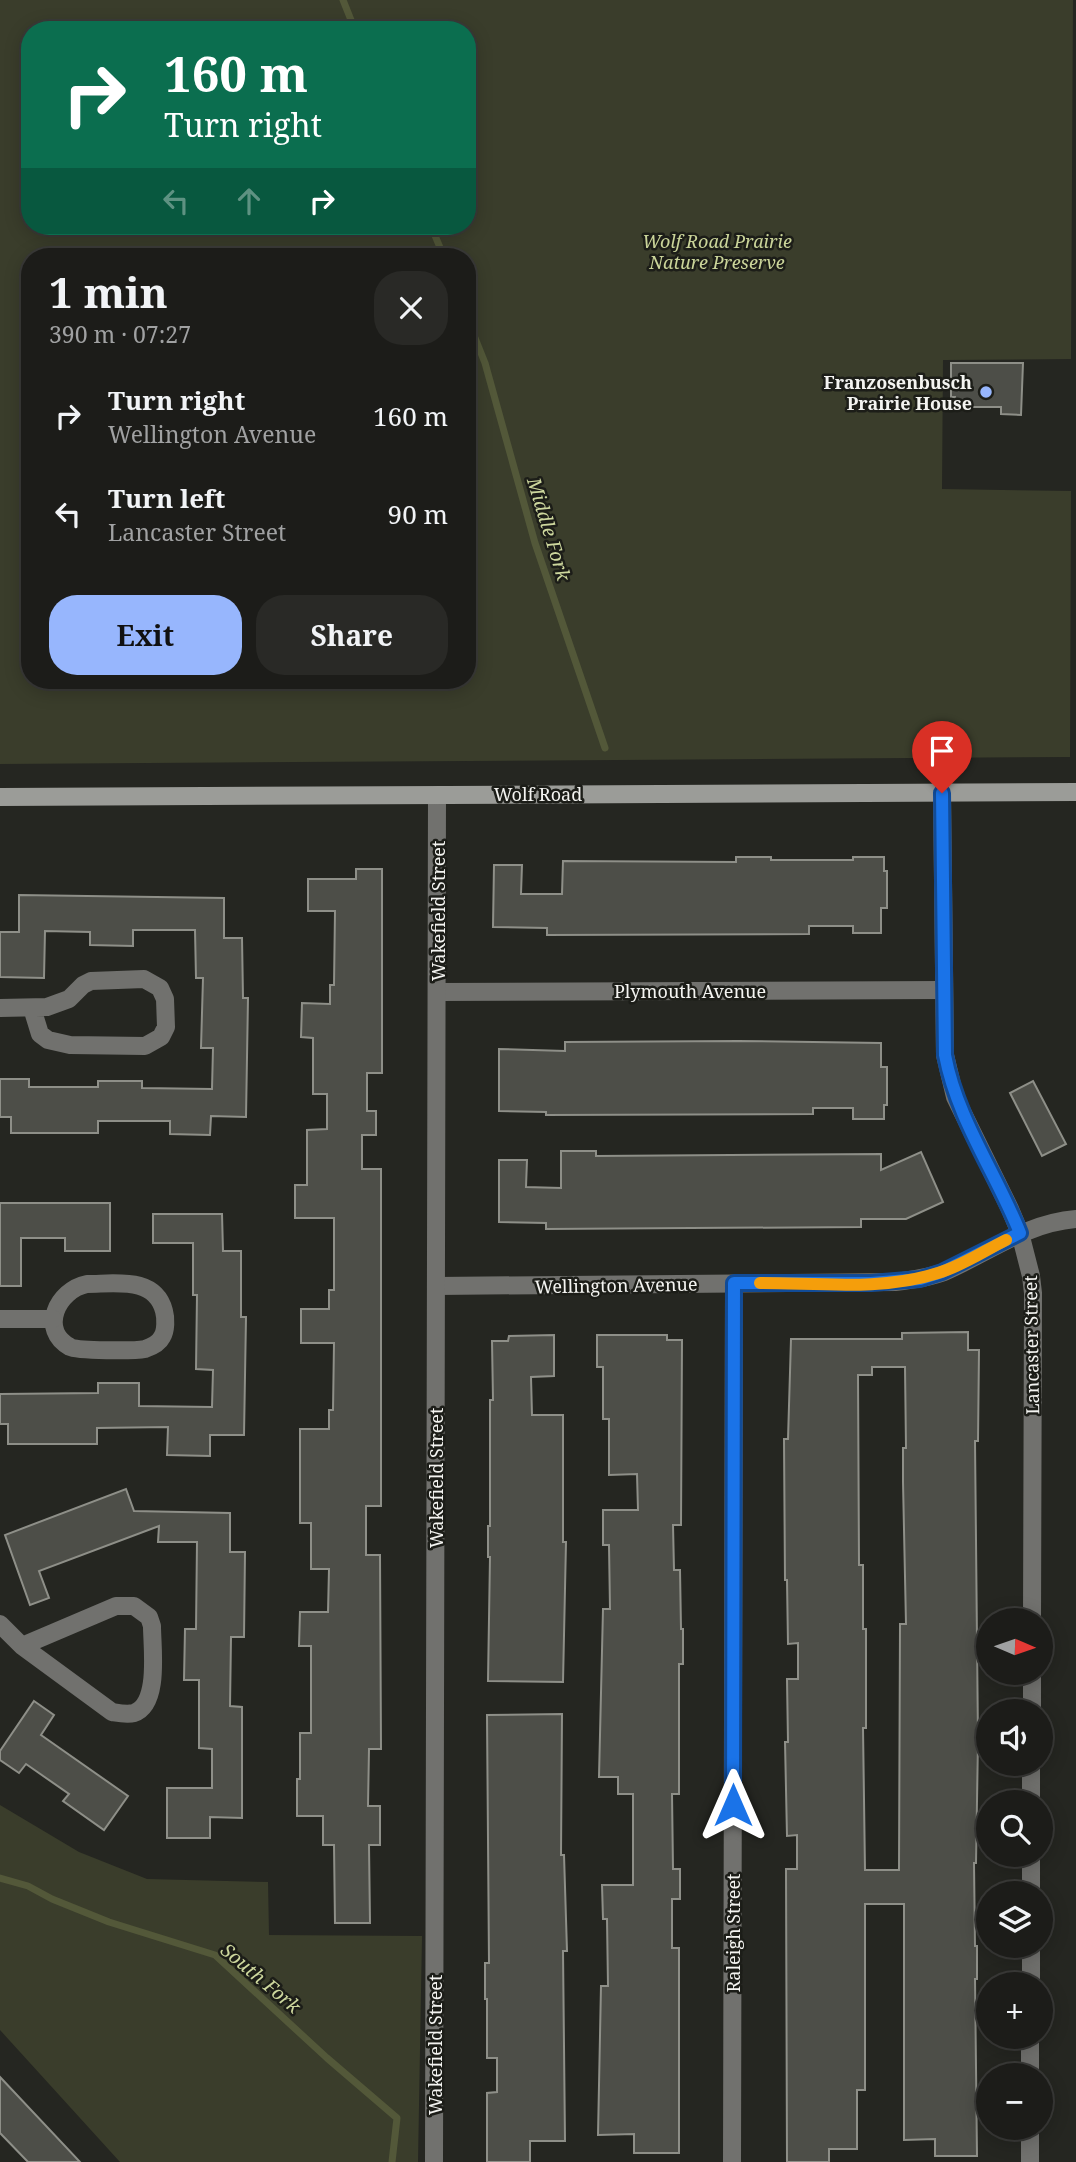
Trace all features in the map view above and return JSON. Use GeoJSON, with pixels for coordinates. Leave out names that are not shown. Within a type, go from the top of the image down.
{"type":"FeatureCollection","features":[{"type":"Feature","properties":{"kind":"main road","name":"Wolf Road"},"geometry":{"type":"LineString","coordinates":[[0,797],[1076,792]]}},
{"type":"Feature","properties":{"kind":"street","name":"Lancaster Street"},"geometry":{"type":"LineString","coordinates":[[942,793],[945,1055],[955,1097],[1020,1233],[1033,1293],[1032,1608]]}},
{"type":"Feature","properties":{"kind":"street","name":"Wakefield Street"},"geometry":{"type":"LineString","coordinates":[[434,2162],[437,795]]}},
{"type":"Feature","properties":{"kind":"street"},"geometry":{"type":"LineString","coordinates":[[0,1008],[47,1007],[69,999],[91,981],[144,979],[160,988],[164,999],[166,1027],[161,1037],[145,1046],[70,1045],[48,1040],[40,1034],[32,1008]]}},
{"type":"Feature","properties":{"kind":"street","name":"Plymouth Avenue"},"geometry":{"type":"LineString","coordinates":[[438,992],[943,990]]}},
{"type":"Feature","properties":{"kind":"street","name":"Wellington Avenue"},"geometry":{"type":"LineString","coordinates":[[437,1286],[871,1283],[920,1279],[942,1272],[1046,1223],[1076,1219]]}},
{"type":"Feature","properties":{"kind":"street","name":"Raleigh Street"},"geometry":{"type":"LineString","coordinates":[[732,2162],[734,1283]]}},
{"type":"Feature","properties":{"kind":"street"},"geometry":{"type":"LineString","coordinates":[[87,1284],[138,1284],[156,1294],[165,1316],[163,1336],[155,1345],[145,1349],[71,1347],[56,1330],[53,1320],[56,1308],[68,1292],[76,1286],[87,1284]]}},
{"type":"Feature","properties":{"kind":"street"},"geometry":{"type":"LineString","coordinates":[[0,1319],[53,1320]]}},
{"type":"Feature","properties":{"kind":"street"},"geometry":{"type":"LineString","coordinates":[[0,1624],[22,1646],[111,1712],[135,1713],[144,1706],[149,1697],[152,1686],[152,1626],[149,1616],[134,1606],[116,1606],[22,1646]]}},
{"type":"Feature","properties":{"kind":"street"},"geometry":{"type":"LineString","coordinates":[[1030,2140],[1030,2162]]}},
{"type":"Feature","properties":{"kind":"green space","name":"Wolf Road Prairie Nature Preserve"},"geometry":{"type":"Polygon","coordinates":[[[0,0],[1073,0],[1071,359],[943,360],[942,489],[1071,491],[1070,757],[0,764],[0,0]]]}},
{"type":"Feature","properties":{"kind":"green space"},"geometry":{"type":"Polygon","coordinates":[[[0,1805],[79,1852],[147,1879],[268,1882],[269,1935],[422,1936],[418,2162],[120,2162],[0,2030],[0,1805]]]}},
{"type":"Feature","properties":{"kind":"building","name":"Franzosenbusch Prairie House"},"geometry":{"type":"Polygon","coordinates":[[[951,363],[1023,363],[1021,415],[1001,414],[1001,407],[967,407],[967,402],[955,401],[955,397],[951,397],[951,363]]]}},
{"type":"Feature","properties":{"kind":"building"},"geometry":{"type":"Polygon","coordinates":[[[736,857],[771,857],[771,860],[853,860],[853,857],[884,857],[884,871],[887,871],[887,908],[881,908],[881,933],[853,933],[853,926],[809,926],[809,934],[547,935],[547,928],[493,927],[494,865],[522,865],[521,894],[562,894],[563,861],[736,862],[736,857]]]}},
{"type":"Feature","properties":{"kind":"building"},"geometry":{"type":"Polygon","coordinates":[[[356,869],[382,869],[382,1073],[367,1073],[367,1111],[376,1111],[376,1135],[362,1135],[362,1169],[381,1169],[381,1506],[366,1506],[366,1555],[380,1555],[381,1749],[369,1749],[368,1806],[380,1806],[380,1845],[369,1845],[370,1923],[335,1923],[334,1845],[323,1845],[323,1816],[297,1816],[300,1733],[311,1733],[311,1646],[299,1646],[300,1612],[328,1612],[329,1569],[311,1569],[311,1523],[300,1523],[300,1429],[329,1429],[329,1410],[333,1410],[334,1343],[301,1343],[301,1309],[329,1309],[329,1290],[334,1290],[334,1218],[295,1218],[295,1185],[307,1185],[307,1130],[327,1129],[327,1094],[313,1094],[313,1038],[301,1037],[302,1003],[330,1004],[330,985],[334,985],[335,911],[308,911],[308,879],[356,879],[356,869]]]}},
{"type":"Feature","properties":{"kind":"building"},"geometry":{"type":"Polygon","coordinates":[[[19,895],[224,898],[224,938],[242,938],[243,998],[248,998],[246,1117],[211,1116],[210,1135],[170,1134],[170,1121],[98,1121],[98,1133],[11,1133],[11,1117],[0,1117],[0,1079],[29,1079],[29,1087],[98,1087],[98,1081],[142,1081],[142,1088],[212,1089],[213,1048],[201,1048],[203,978],[196,978],[195,930],[133,930],[133,946],[90,945],[90,932],[45,931],[44,978],[0,977],[0,932],[19,932],[19,895]]]}},
{"type":"Feature","properties":{"kind":"building"},"geometry":{"type":"Polygon","coordinates":[[[565,1042],[881,1043],[881,1067],[887,1067],[887,1105],[884,1105],[884,1119],[853,1119],[853,1108],[813,1108],[813,1114],[546,1115],[546,1112],[499,1111],[499,1049],[565,1051],[565,1042]]]}},
{"type":"Feature","properties":{"kind":"building"},"geometry":{"type":"Polygon","coordinates":[[[1033,1081],[1066,1144],[1042,1156],[1010,1093],[1033,1081]]]}},
{"type":"Feature","properties":{"kind":"building"},"geometry":{"type":"Polygon","coordinates":[[[561,1151],[596,1151],[596,1156],[881,1154],[881,1170],[921,1152],[943,1202],[906,1219],[861,1219],[861,1227],[546,1229],[546,1223],[499,1222],[499,1160],[527,1160],[526,1187],[561,1188],[561,1151]]]}},
{"type":"Feature","properties":{"kind":"building"},"geometry":{"type":"Polygon","coordinates":[[[0,1203],[110,1203],[110,1251],[65,1251],[65,1238],[21,1238],[21,1286],[0,1286],[0,1203]]]}},
{"type":"Feature","properties":{"kind":"building"},"geometry":{"type":"Polygon","coordinates":[[[153,1214],[222,1214],[223,1251],[241,1251],[241,1317],[246,1317],[244,1435],[210,1435],[210,1456],[167,1455],[168,1427],[97,1428],[97,1444],[8,1444],[8,1424],[0,1424],[0,1394],[98,1393],[98,1383],[139,1383],[139,1406],[212,1407],[213,1370],[196,1369],[197,1295],[193,1295],[193,1243],[153,1243],[153,1214]]]}},
{"type":"Feature","properties":{"kind":"building"},"geometry":{"type":"Polygon","coordinates":[[[968,1332],[968,1350],[979,1350],[978,1441],[975,1441],[977,1776],[974,1863],[977,2156],[935,2156],[935,2139],[904,2140],[904,1904],[865,1904],[865,2090],[857,2090],[857,2149],[829,2149],[829,2162],[787,2162],[786,1869],[797,1869],[797,1835],[787,1836],[785,1742],[788,1742],[787,1679],[798,1679],[798,1643],[788,1644],[785,1580],[784,1439],[788,1439],[791,1339],[902,1339],[902,1333],[968,1332]],[[872,1367],[872,1375],[858,1375],[859,1565],[863,1565],[863,1629],[866,1629],[866,1728],[863,1728],[865,1870],[899,1870],[900,1624],[906,1624],[903,1448],[906,1448],[905,1367],[872,1367]]]}},
{"type":"Feature","properties":{"kind":"building"},"geometry":{"type":"Polygon","coordinates":[[[554,1335],[554,1376],[531,1377],[532,1415],[563,1415],[563,1542],[566,1542],[563,1682],[488,1681],[492,1341],[508,1341],[509,1336],[554,1335]]]}},
{"type":"Feature","properties":{"kind":"building"},"geometry":{"type":"Polygon","coordinates":[[[597,1335],[667,1335],[667,1340],[682,1340],[681,1525],[673,1525],[674,1570],[680,1570],[683,1664],[679,1664],[679,1794],[672,1794],[673,1869],[680,1869],[680,1899],[672,1899],[672,1948],[679,1948],[679,2153],[634,2153],[634,2134],[598,2135],[601,1986],[608,1986],[607,1919],[603,1919],[602,1885],[633,1885],[633,1794],[618,1794],[618,1777],[599,1777],[603,1609],[610,1609],[609,1545],[603,1545],[603,1510],[638,1510],[637,1474],[609,1475],[609,1419],[603,1419],[603,1367],[597,1367],[597,1335]]]}},
{"type":"Feature","properties":{"kind":"building"},"geometry":{"type":"Polygon","coordinates":[[[126,1489],[134,1511],[230,1513],[230,1552],[245,1552],[244,1637],[231,1637],[230,1706],[242,1707],[242,1818],[210,1817],[210,1838],[167,1838],[167,1788],[212,1788],[212,1749],[199,1748],[199,1680],[184,1680],[185,1629],[196,1629],[197,1542],[158,1542],[159,1526],[39,1571],[49,1598],[30,1605],[5,1535],[126,1489]]]}},
{"type":"Feature","properties":{"kind":"building"},"geometry":{"type":"Polygon","coordinates":[[[34,1701],[54,1715],[41,1735],[128,1796],[104,1830],[63,1801],[69,1794],[26,1764],[19,1773],[0,1760],[0,1751],[34,1701]]]}},
{"type":"Feature","properties":{"kind":"building"},"geometry":{"type":"Polygon","coordinates":[[[562,1714],[561,1855],[564,1855],[567,1951],[563,1951],[565,2141],[530,2141],[530,2162],[487,2162],[487,2093],[497,2092],[497,2058],[487,2058],[485,1999],[485,1963],[489,1963],[487,1715],[562,1714]]]}},
{"type":"Feature","properties":{"kind":"building"},"geometry":{"type":"Polygon","coordinates":[[[0,2077],[80,2162],[28,2162],[0,2133],[0,2077]]]}},
{"type":"Feature","properties":{"kind":"waterway","name":"Middle Fork"},"geometry":{"type":"LineString","coordinates":[[343,0],[351,21]]}},
{"type":"Feature","properties":{"kind":"waterway","name":"Middle Fork"},"geometry":{"type":"LineString","coordinates":[[435,235],[440,248]]}},
{"type":"Feature","properties":{"kind":"waterway","name":"Middle Fork"},"geometry":{"type":"LineString","coordinates":[[476,340],[485,363],[535,543],[605,748]]}},
{"type":"Feature","properties":{"kind":"waterway","name":"South Fork"},"geometry":{"type":"LineString","coordinates":[[0,1878],[28,1886],[52,1899],[109,1922],[215,1955],[397,2118],[392,2162]]}},
{"type":"Feature","properties":{"kind":"slow traffic"},"geometry":{"type":"LineString","coordinates":[[760,1283],[871,1283],[920,1279],[942,1272],[1006,1240]]}},
{"type":"Feature","properties":{"kind":"place","name":"Franzosenbusch Prairie House"},"geometry":{"type":"Point","coordinates":[986,392]}},
{"type":"Feature","properties":{"kind":"route"},"geometry":{"type":"LineString","coordinates":[[733,1805],[734,1283],[871,1283],[920,1279],[964,1262],[1020,1233],[955,1097],[945,1055],[942,793]]}}]}
